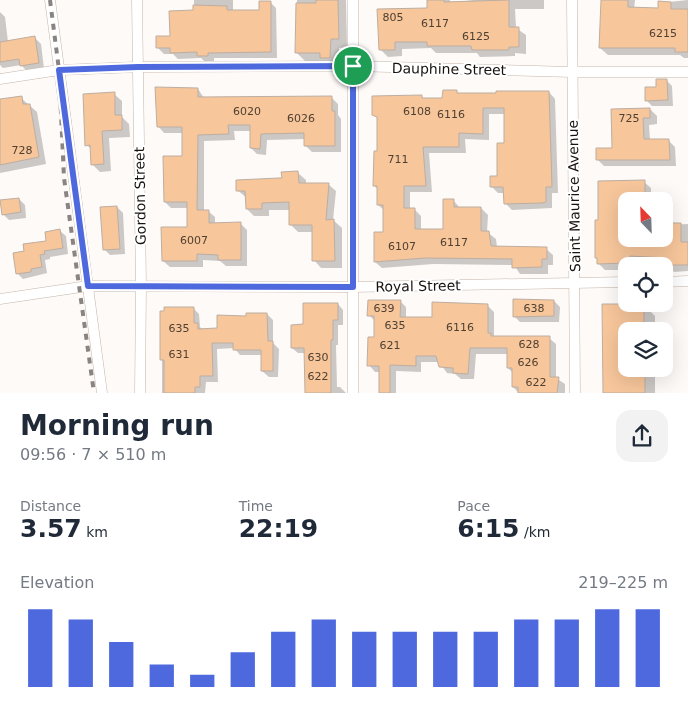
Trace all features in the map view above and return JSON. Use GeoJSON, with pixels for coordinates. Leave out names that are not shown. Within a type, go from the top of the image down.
{"type":"FeatureCollection","features":[{"type":"Feature","properties":{"kind":"street"},"geometry":{"type":"LineString","coordinates":[[50,0],[102,393]]}},
{"type":"Feature","properties":{"kind":"street","name":"Gordon Street"},"geometry":{"type":"LineString","coordinates":[[136,0],[141,285],[140,393]]}},
{"type":"Feature","properties":{"kind":"street"},"geometry":{"type":"LineString","coordinates":[[352,0],[353,393]]}},
{"type":"Feature","properties":{"kind":"street","name":"Saint Maurice Avenue"},"geometry":{"type":"LineString","coordinates":[[572,0],[576,282],[575,393]]}},
{"type":"Feature","properties":{"kind":"street","name":"Dauphine Street"},"geometry":{"type":"LineString","coordinates":[[0,80],[59,70],[138,67],[353,66],[572,72],[688,72]]}},
{"type":"Feature","properties":{"kind":"street","name":"Royal Street"},"geometry":{"type":"LineString","coordinates":[[0,299],[88,286],[353,287],[618,282]]}},
{"type":"Feature","properties":{"kind":"street"},"geometry":{"type":"LineString","coordinates":[[673,282],[688,282]]}},
{"type":"Feature","properties":{"kind":"building"},"geometry":{"type":"Polygon","coordinates":[[[316,0],[338,0],[339,39],[331,39],[330,58],[320,58],[320,53],[295,53],[296,3],[316,3],[316,0]]]}},
{"type":"Feature","properties":{"kind":"building"},"geometry":{"type":"Polygon","coordinates":[[[427,0],[444,0],[444,2],[509,0],[509,27],[519,27],[519,47],[509,47],[509,50],[472,50],[471,46],[427,46],[427,42],[395,42],[395,50],[379,50],[377,9],[427,8],[427,0]]]}},
{"type":"Feature","properties":{"kind":"building"},"geometry":{"type":"Polygon","coordinates":[[[601,0],[628,0],[628,7],[658,8],[658,1],[671,2],[671,9],[688,9],[688,52],[675,52],[675,48],[599,48],[601,0]]]}},
{"type":"Feature","properties":{"kind":"building"},"geometry":{"type":"Polygon","coordinates":[[[259,1],[271,1],[271,52],[208,53],[208,56],[197,56],[197,52],[170,53],[170,48],[156,48],[156,36],[170,36],[169,11],[193,10],[193,5],[227,6],[227,10],[259,10],[259,1]]]}},
{"type":"Feature","properties":{"kind":"building"},"geometry":{"type":"Polygon","coordinates":[[[35,36],[39,63],[20,66],[19,59],[0,62],[0,42],[35,36]]]}},
{"type":"Feature","properties":{"kind":"building"},"geometry":{"type":"Polygon","coordinates":[[[656,79],[667,79],[668,100],[645,101],[645,87],[656,87],[656,79]]]}},
{"type":"Feature","properties":{"kind":"building"},"geometry":{"type":"Polygon","coordinates":[[[155,87],[198,88],[198,97],[332,96],[332,111],[335,111],[335,146],[304,146],[304,133],[261,134],[260,149],[250,148],[250,125],[228,125],[229,134],[198,135],[197,210],[209,210],[209,223],[241,222],[241,260],[218,260],[218,255],[197,254],[197,261],[162,261],[161,227],[187,227],[187,202],[164,202],[163,156],[182,156],[182,127],[157,127],[155,87]]]}},
{"type":"Feature","properties":{"kind":"building"},"geometry":{"type":"Polygon","coordinates":[[[443,90],[457,90],[457,93],[549,91],[552,187],[546,187],[546,202],[504,204],[503,187],[490,187],[490,176],[497,176],[497,143],[504,143],[504,108],[483,108],[483,134],[459,133],[459,147],[423,147],[426,186],[404,186],[404,208],[415,208],[415,229],[443,229],[443,199],[454,199],[454,207],[481,207],[481,231],[489,231],[491,246],[547,247],[547,259],[542,259],[542,267],[512,268],[512,259],[425,258],[374,262],[374,232],[383,232],[383,205],[377,205],[377,186],[373,186],[374,151],[377,151],[377,117],[372,115],[372,96],[422,95],[422,98],[442,98],[443,90]]]}},
{"type":"Feature","properties":{"kind":"building"},"geometry":{"type":"Polygon","coordinates":[[[115,92],[115,115],[122,115],[122,130],[102,131],[104,164],[91,165],[90,145],[85,146],[83,94],[115,92]]]}},
{"type":"Feature","properties":{"kind":"building"},"geometry":{"type":"Polygon","coordinates":[[[22,96],[23,104],[30,104],[39,157],[0,165],[0,99],[22,96]]]}},
{"type":"Feature","properties":{"kind":"building"},"geometry":{"type":"Polygon","coordinates":[[[650,108],[650,118],[643,118],[644,139],[669,139],[670,160],[596,160],[596,148],[612,148],[611,109],[650,108]]]}},
{"type":"Feature","properties":{"kind":"building"},"geometry":{"type":"Polygon","coordinates":[[[298,171],[299,183],[329,183],[326,220],[334,219],[335,261],[312,261],[312,225],[289,225],[289,202],[262,203],[262,209],[246,209],[245,191],[236,191],[236,180],[282,178],[281,172],[298,171]]]}},
{"type":"Feature","properties":{"kind":"building"},"geometry":{"type":"Polygon","coordinates":[[[645,180],[645,192],[618,192],[618,248],[672,248],[673,223],[681,223],[681,242],[688,242],[688,265],[673,265],[673,257],[630,256],[618,257],[618,263],[597,264],[597,258],[595,258],[595,220],[598,220],[598,181],[645,180]]]}},
{"type":"Feature","properties":{"kind":"building"},"geometry":{"type":"Polygon","coordinates":[[[19,198],[21,212],[2,215],[0,200],[19,198]]]}},
{"type":"Feature","properties":{"kind":"building"},"geometry":{"type":"Polygon","coordinates":[[[117,206],[120,249],[103,250],[100,207],[117,206]]]}},
{"type":"Feature","properties":{"kind":"building"},"geometry":{"type":"Polygon","coordinates":[[[60,229],[63,248],[44,251],[45,254],[40,255],[42,267],[31,269],[31,272],[16,274],[13,253],[24,251],[23,244],[46,241],[45,232],[60,229]]]}},
{"type":"Feature","properties":{"kind":"building"},"geometry":{"type":"Polygon","coordinates":[[[513,299],[554,300],[554,316],[513,317],[513,299]]]}},
{"type":"Feature","properties":{"kind":"building"},"geometry":{"type":"Polygon","coordinates":[[[368,300],[401,300],[400,317],[432,317],[432,302],[488,304],[488,333],[491,333],[491,336],[550,336],[550,377],[559,377],[557,393],[518,393],[518,387],[512,387],[512,368],[507,368],[507,348],[470,348],[468,374],[453,373],[453,368],[439,367],[436,356],[416,356],[416,366],[390,365],[390,393],[379,393],[379,366],[367,366],[368,337],[374,337],[374,316],[367,316],[368,300]]]}},
{"type":"Feature","properties":{"kind":"building"},"geometry":{"type":"Polygon","coordinates":[[[303,303],[338,303],[338,320],[333,320],[333,340],[331,340],[331,393],[305,393],[304,348],[291,348],[291,325],[303,324],[303,303]]]}},
{"type":"Feature","properties":{"kind":"building"},"geometry":{"type":"Polygon","coordinates":[[[602,304],[618,304],[618,312],[644,312],[644,322],[618,322],[618,377],[645,377],[645,393],[603,393],[602,304]]]}},
{"type":"Feature","properties":{"kind":"building"},"geometry":{"type":"Polygon","coordinates":[[[164,307],[194,307],[194,323],[198,323],[198,329],[217,328],[217,315],[246,316],[246,313],[267,313],[268,341],[273,341],[273,371],[261,371],[261,350],[233,350],[233,343],[212,343],[213,376],[200,376],[200,387],[195,387],[195,393],[164,393],[164,360],[160,360],[160,311],[164,311],[164,307]]]}},
{"type":"Feature","properties":{"kind":"railway"},"geometry":{"type":"LineString","coordinates":[[50,0],[59,70],[64,178],[94,393]]}},
{"type":"Feature","properties":{"kind":"route"},"geometry":{"type":"LineString","coordinates":[[353,66],[353,287],[88,286],[59,70],[138,67],[353,66]]}}]}
